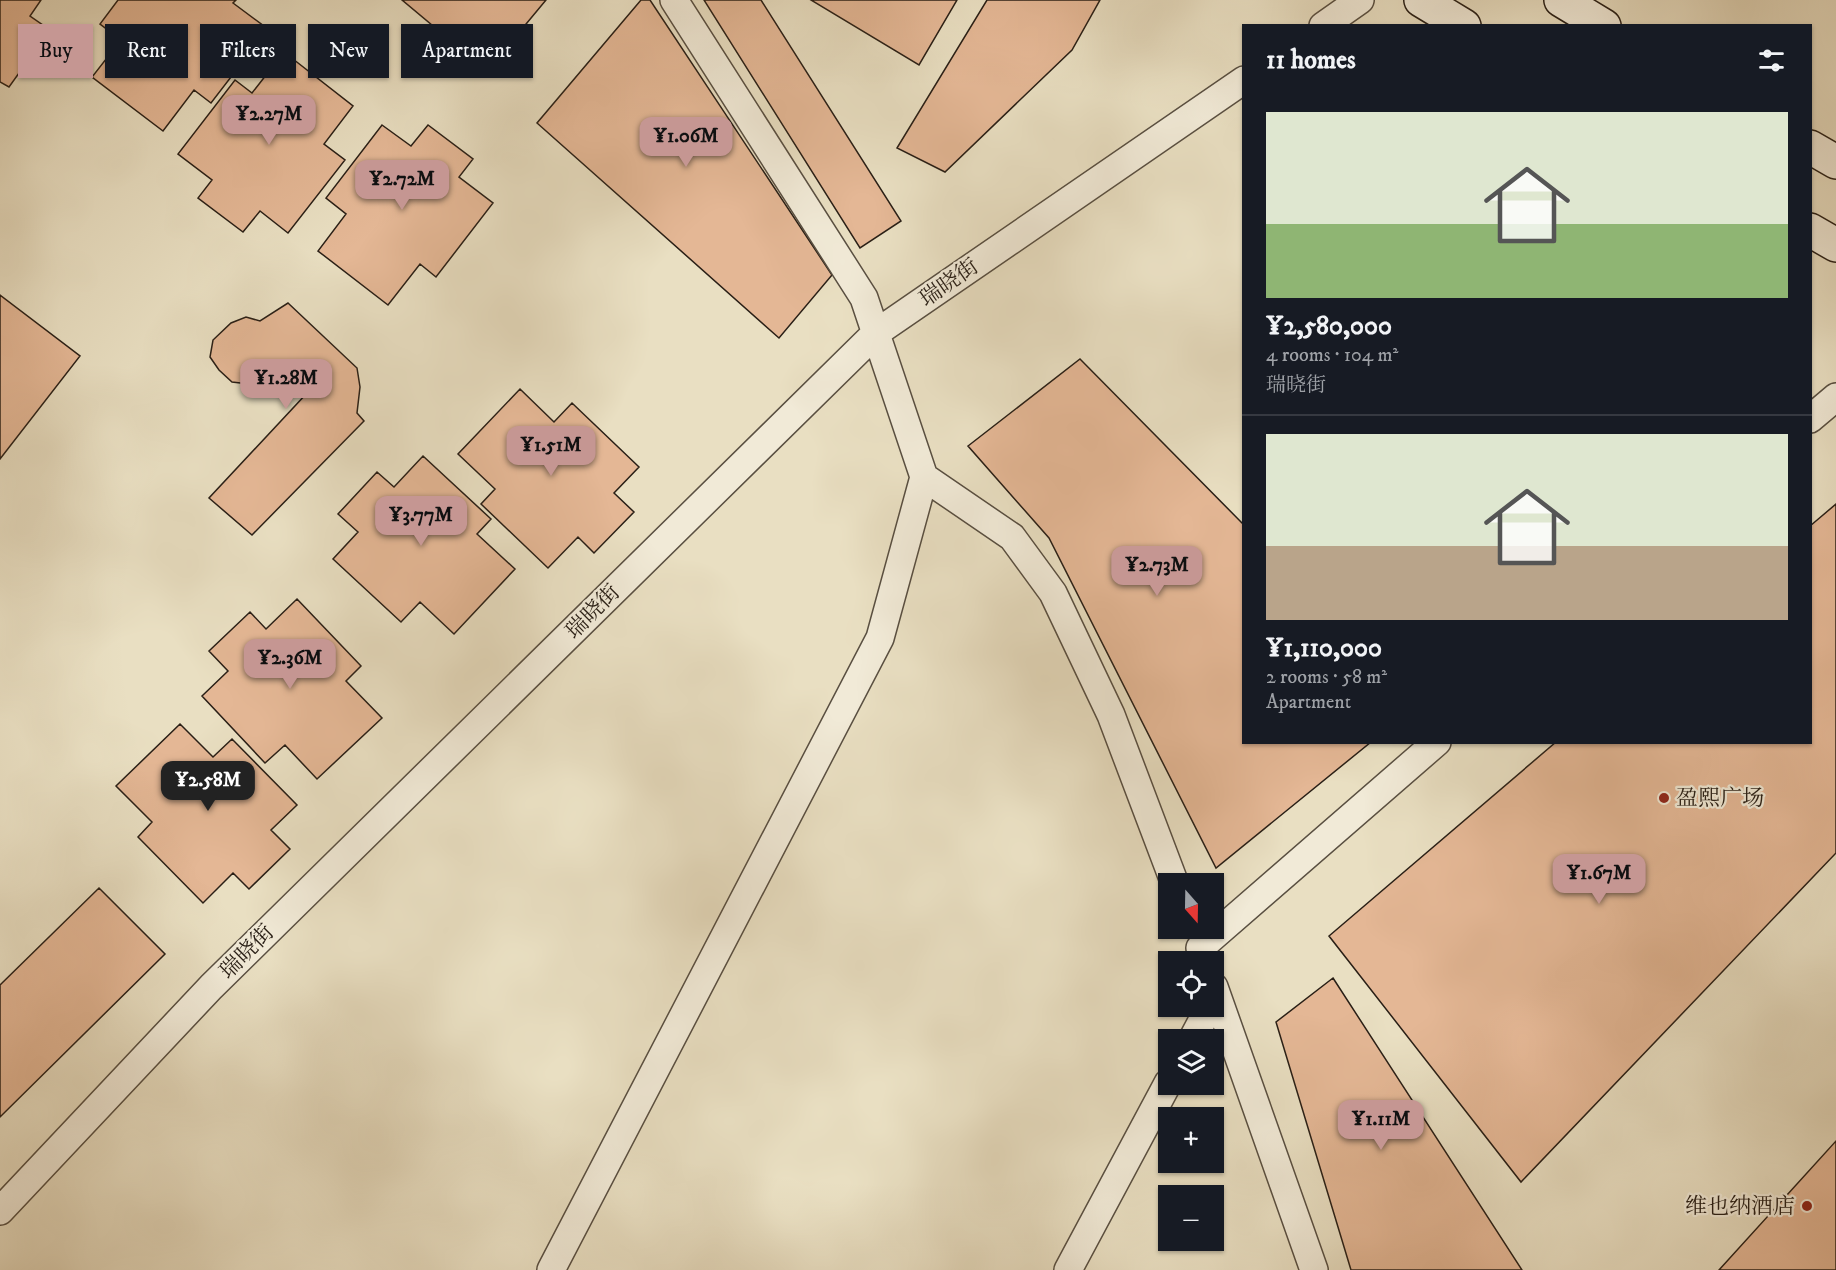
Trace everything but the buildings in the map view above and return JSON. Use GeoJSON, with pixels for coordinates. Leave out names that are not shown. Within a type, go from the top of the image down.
{"type":"FeatureCollection","features":[{"type":"Feature","properties":{"kind":"main road"},"geometry":{"type":"LineString","coordinates":[[1420,0],[1461,24]]}},
{"type":"Feature","properties":{"kind":"main road"},"geometry":{"type":"LineString","coordinates":[[1561,0],[1601,24]]}},
{"type":"Feature","properties":{"kind":"main road"},"geometry":{"type":"LineString","coordinates":[[1812,148],[1836,162]]}},
{"type":"Feature","properties":{"kind":"main road"},"geometry":{"type":"LineString","coordinates":[[1812,231],[1836,245]]}},
{"type":"Feature","properties":{"kind":"street"},"geometry":{"type":"LineString","coordinates":[[551,1270],[880,638],[924,477],[864,298],[674,0]]}},
{"type":"Feature","properties":{"kind":"street"},"geometry":{"type":"LineString","coordinates":[[1326,24],[1360,0]]}},
{"type":"Feature","properties":{"kind":"street","name":"瑞晓街"},"geometry":{"type":"LineString","coordinates":[[0,1211],[212,987],[876,333],[1242,81]]}},
{"type":"Feature","properties":{"kind":"street"},"geometry":{"type":"LineString","coordinates":[[1812,417],[1836,397]]}},
{"type":"Feature","properties":{"kind":"street"},"geometry":{"type":"LineString","coordinates":[[924,477],[1012,537],[1053,593],[1110,715],[1171,873]]}},
{"type":"Feature","properties":{"kind":"street"},"geometry":{"type":"LineString","coordinates":[[1199,946],[1435,744]]}},
{"type":"Feature","properties":{"kind":"street"},"geometry":{"type":"LineString","coordinates":[[1220,1017],[1314,1270]]}},
{"type":"Feature","properties":{"kind":"street"},"geometry":{"type":"LineString","coordinates":[[1068,1270],[1162,1095]]}},
{"type":"Feature","properties":{"kind":"place","name":"盈熙广场"},"geometry":{"type":"Point","coordinates":[1664,798]}},
{"type":"Feature","properties":{"kind":"place","name":"维也纳酒店"},"geometry":{"type":"Point","coordinates":[1807,1206]}}]}
